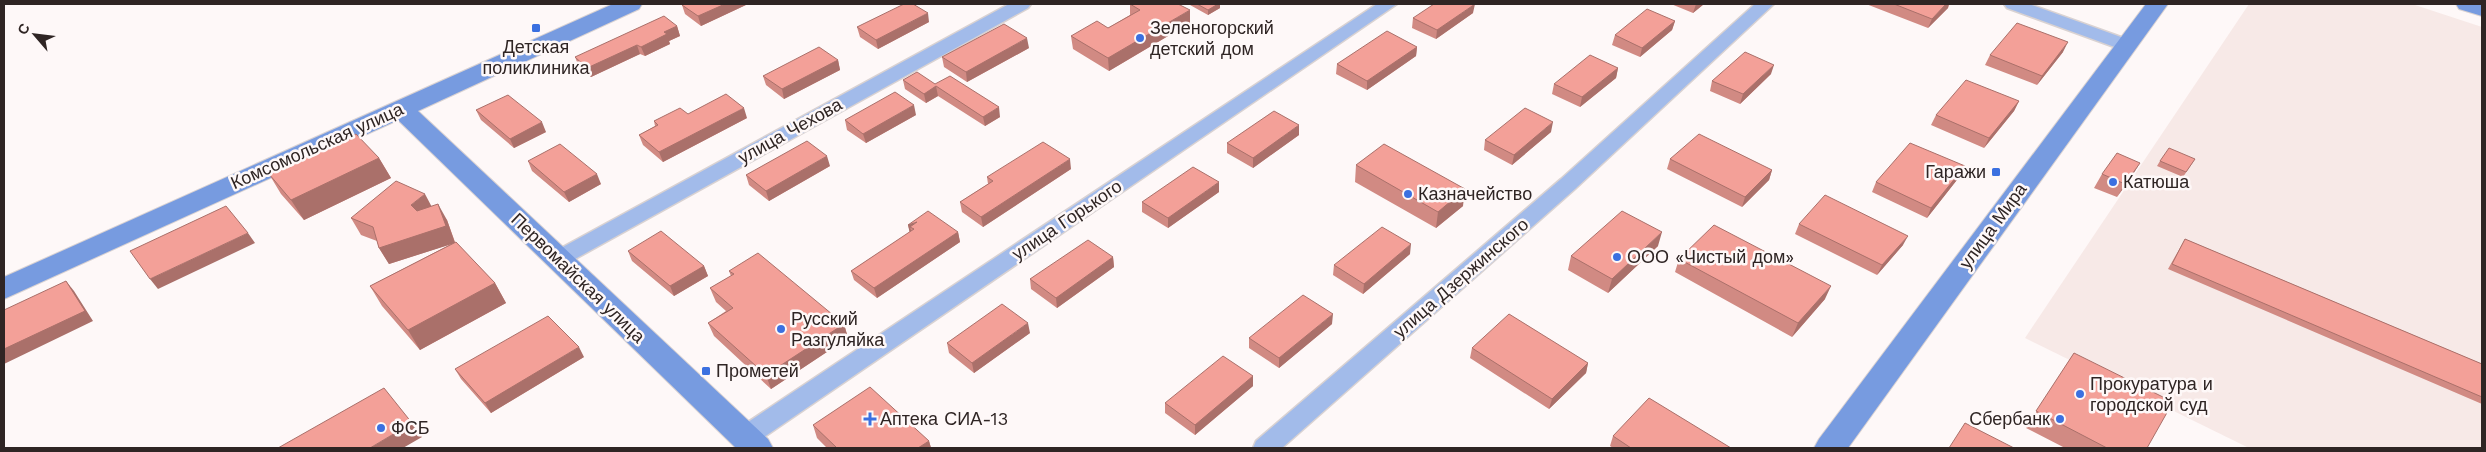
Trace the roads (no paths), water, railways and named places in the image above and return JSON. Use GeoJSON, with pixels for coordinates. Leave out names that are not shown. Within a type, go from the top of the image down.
{"type":"FeatureCollection","features":[{"type":"Feature","properties":{"kind":"street","name":"Комсомольская улица"},"geometry":{"type":"LineString","coordinates":[[4,289],[631,4]]}},
{"type":"Feature","properties":{"kind":"street","name":"улица Чехова"},"geometry":{"type":"LineString","coordinates":[[558,259],[1022,4]]}},
{"type":"Feature","properties":{"kind":"street","name":"улица Горького"},"geometry":{"type":"LineString","coordinates":[[751,443],[1388,4]]}},
{"type":"Feature","properties":{"kind":"street","name":"улица Дзержинского"},"geometry":{"type":"LineString","coordinates":[[1265,448],[1568,184],[1765,4]]}},
{"type":"Feature","properties":{"kind":"street"},"geometry":{"type":"LineString","coordinates":[[2013,4],[2126,45]]}},
{"type":"Feature","properties":{"kind":"street","name":"улица Мира"},"geometry":{"type":"LineString","coordinates":[[1830,448],[2157,4]]}},
{"type":"Feature","properties":{"kind":"street"},"geometry":{"type":"LineString","coordinates":[[2467,4],[2482,9]]}},
{"type":"Feature","properties":{"kind":"street","name":"Первомайская улица"},"geometry":{"type":"LineString","coordinates":[[400,108],[751,443]]}},
{"type":"Feature","properties":{"kind":"place","name":"Детская поликлиника"},"geometry":{"type":"Point","coordinates":[536,28]}},
{"type":"Feature","properties":{"kind":"place","name":"Зеленогорский детский дом"},"geometry":{"type":"Point","coordinates":[1140,38]}},
{"type":"Feature","properties":{"kind":"place","name":"Гаражи"},"geometry":{"type":"Point","coordinates":[1996,172]}},
{"type":"Feature","properties":{"kind":"place","name":"Катюша"},"geometry":{"type":"Point","coordinates":[2113,182]}},
{"type":"Feature","properties":{"kind":"place","name":"Казначейство"},"geometry":{"type":"Point","coordinates":[1408,194]}},
{"type":"Feature","properties":{"kind":"place","name":"ООО «Чистый дом»"},"geometry":{"type":"Point","coordinates":[1617,257]}},
{"type":"Feature","properties":{"kind":"place","name":"Русский Разгуляйка"},"geometry":{"type":"Point","coordinates":[781,329]}},
{"type":"Feature","properties":{"kind":"place","name":"Прометей"},"geometry":{"type":"Point","coordinates":[706,371]}},
{"type":"Feature","properties":{"kind":"place","name":"Прокуратура и городской суд"},"geometry":{"type":"Point","coordinates":[2080,394]}},
{"type":"Feature","properties":{"kind":"place","name":"Аптека СИА-13"},"geometry":{"type":"Point","coordinates":[870,419]}},
{"type":"Feature","properties":{"kind":"place","name":"Сбербанк"},"geometry":{"type":"Point","coordinates":[2060,419]}},
{"type":"Feature","properties":{"kind":"place","name":"ФСБ"},"geometry":{"type":"Point","coordinates":[381,428]}}]}
